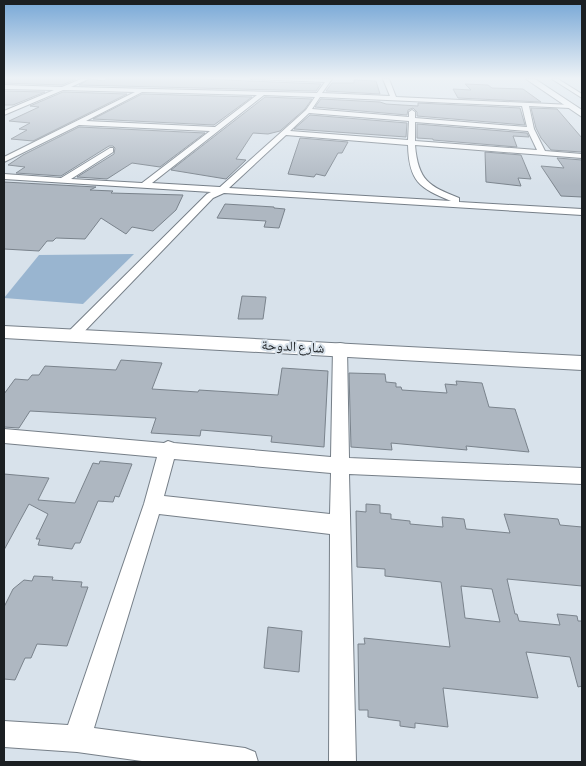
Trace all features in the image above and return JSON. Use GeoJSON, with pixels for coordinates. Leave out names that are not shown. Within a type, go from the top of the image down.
{"type":"FeatureCollection","features":[{"type":"Feature","properties":{"kind":"street"},"geometry":{"type":"LineString","coordinates":[[4,160],[94,115]]}},
{"type":"Feature","properties":{"kind":"street"},"geometry":{"type":"LineString","coordinates":[[145,185],[235,115]]}},
{"type":"Feature","properties":{"kind":"street"},"geometry":{"type":"LineString","coordinates":[[73,335],[210,196],[221,191],[304,115]]}},
{"type":"Feature","properties":{"kind":"street"},"geometry":{"type":"LineString","coordinates":[[351,115],[531,129]]}},
{"type":"Feature","properties":{"kind":"street"},"geometry":{"type":"LineString","coordinates":[[412,115],[412,143],[417,176],[428,188],[464,204]]}},
{"type":"Feature","properties":{"kind":"street"},"geometry":{"type":"LineString","coordinates":[[527,115],[542,154]]}},
{"type":"Feature","properties":{"kind":"street"},"geometry":{"type":"LineString","coordinates":[[78,123],[216,130]]}},
{"type":"Feature","properties":{"kind":"street"},"geometry":{"type":"LineString","coordinates":[[284,133],[582,156]]}},
{"type":"Feature","properties":{"kind":"street"},"geometry":{"type":"LineString","coordinates":[[63,180],[110,150]]}},
{"type":"Feature","properties":{"kind":"street"},"geometry":{"type":"LineString","coordinates":[[4,177],[582,212]]}},
{"type":"Feature","properties":{"kind":"street","name":"شارع الدوحة"},"geometry":{"type":"LineString","coordinates":[[4,332],[340,348],[582,363]]}},
{"type":"Feature","properties":{"kind":"street"},"geometry":{"type":"LineString","coordinates":[[340,348],[343,762]]}},
{"type":"Feature","properties":{"kind":"street"},"geometry":{"type":"LineString","coordinates":[[4,436],[168,449],[340,466],[582,476]]}},
{"type":"Feature","properties":{"kind":"street"},"geometry":{"type":"LineString","coordinates":[[77,739],[168,449]]}},
{"type":"Feature","properties":{"kind":"street"},"geometry":{"type":"LineString","coordinates":[[152,504],[340,526]]}},
{"type":"Feature","properties":{"kind":"street"},"geometry":{"type":"LineString","coordinates":[[4,734],[77,739],[245,762]]}},
{"type":"Feature","properties":{"kind":"shaded area"},"geometry":{"type":"Polygon","coordinates":[[[134,254],[83,304],[4,298],[39,255],[134,254]]]}},
{"type":"Feature","properties":{"kind":"building"},"geometry":{"type":"Polygon","coordinates":[[[22,115],[86,115],[33,141],[11,139],[27,130],[19,129],[30,123],[9,121],[22,115]]]}},
{"type":"Feature","properties":{"kind":"building"},"geometry":{"type":"Polygon","coordinates":[[[101,115],[228,115],[214,125],[93,119],[101,115]]]}},
{"type":"Feature","properties":{"kind":"building"},"geometry":{"type":"Polygon","coordinates":[[[242,115],[298,115],[280,131],[268,134],[253,133],[236,159],[246,160],[226,179],[171,170],[242,115]]]}},
{"type":"Feature","properties":{"kind":"building"},"geometry":{"type":"Polygon","coordinates":[[[310,115],[407,123],[406,137],[294,129],[310,115]]]}},
{"type":"Feature","properties":{"kind":"building"},"geometry":{"type":"Polygon","coordinates":[[[522,115],[525,125],[417,116],[522,115]]]}},
{"type":"Feature","properties":{"kind":"building"},"geometry":{"type":"Polygon","coordinates":[[[533,115],[562,115],[582,138],[582,152],[551,150],[541,138],[533,115]]]}},
{"type":"Feature","properties":{"kind":"building"},"geometry":{"type":"Polygon","coordinates":[[[417,124],[527,133],[529,137],[513,136],[517,147],[433,140],[417,138],[417,124]]]}},
{"type":"Feature","properties":{"kind":"building"},"geometry":{"type":"Polygon","coordinates":[[[79,127],[205,133],[160,167],[132,163],[107,179],[77,177],[114,154],[115,148],[113,146],[109,146],[61,176],[16,173],[25,167],[8,165],[23,155],[79,127]]]}},
{"type":"Feature","properties":{"kind":"building"},"geometry":{"type":"Polygon","coordinates":[[[300,138],[348,142],[342,153],[338,153],[325,176],[316,174],[314,177],[288,174],[300,138]]]}},
{"type":"Feature","properties":{"kind":"building"},"geometry":{"type":"Polygon","coordinates":[[[485,152],[521,155],[531,179],[518,178],[521,186],[486,182],[485,152]]]}},
{"type":"Feature","properties":{"kind":"building"},"geometry":{"type":"Polygon","coordinates":[[[557,158],[582,160],[582,197],[561,196],[541,166],[564,168],[557,158]]]}},
{"type":"Feature","properties":{"kind":"building"},"geometry":{"type":"Polygon","coordinates":[[[4,182],[96,187],[90,190],[113,191],[111,193],[183,195],[176,210],[153,231],[132,227],[126,234],[101,218],[85,239],[56,238],[53,241],[47,241],[39,251],[4,249],[4,182]]]}},
{"type":"Feature","properties":{"kind":"building"},"geometry":{"type":"Polygon","coordinates":[[[225,204],[285,209],[279,228],[264,227],[266,221],[217,218],[225,204]]]}},
{"type":"Feature","properties":{"kind":"building"},"geometry":{"type":"Polygon","coordinates":[[[242,296],[266,297],[263,319],[238,319],[242,296]]]}},
{"type":"Feature","properties":{"kind":"building"},"geometry":{"type":"Polygon","coordinates":[[[121,360],[162,363],[152,389],[198,392],[199,390],[278,395],[282,368],[328,371],[324,447],[271,442],[272,436],[201,430],[200,436],[151,433],[156,418],[30,411],[19,428],[4,427],[4,394],[15,379],[28,380],[32,375],[39,375],[45,366],[116,370],[121,360]]]}},
{"type":"Feature","properties":{"kind":"building"},"geometry":{"type":"Polygon","coordinates":[[[349,373],[385,374],[386,382],[396,383],[396,387],[401,387],[402,390],[447,393],[445,384],[457,385],[456,381],[482,383],[489,407],[515,409],[529,452],[466,446],[467,450],[391,443],[392,450],[351,447],[349,373]]]}},
{"type":"Feature","properties":{"kind":"building"},"geometry":{"type":"Polygon","coordinates":[[[100,461],[132,464],[119,497],[115,496],[113,502],[98,501],[80,543],[75,543],[72,549],[38,545],[40,539],[36,539],[48,514],[29,504],[4,550],[4,474],[49,478],[38,500],[75,503],[93,463],[99,464],[100,461]]]}},
{"type":"Feature","properties":{"kind":"building"},"geometry":{"type":"Polygon","coordinates":[[[366,504],[380,505],[380,513],[391,514],[391,519],[410,521],[410,524],[443,527],[442,517],[464,519],[466,529],[510,533],[504,514],[558,519],[560,525],[582,527],[582,586],[507,579],[515,614],[517,614],[519,621],[560,625],[557,614],[577,616],[578,621],[582,621],[582,686],[578,687],[570,657],[526,652],[538,698],[443,688],[448,727],[415,723],[415,728],[400,726],[400,721],[368,717],[368,710],[359,710],[358,644],[365,644],[364,638],[450,647],[441,582],[385,576],[385,569],[357,567],[356,511],[366,512],[366,504]],[[461,586],[465,618],[500,622],[492,589],[461,586]]]}},
{"type":"Feature","properties":{"kind":"building"},"geometry":{"type":"Polygon","coordinates":[[[34,576],[53,577],[52,580],[82,582],[81,587],[88,587],[67,646],[37,644],[31,658],[25,658],[15,680],[4,679],[4,607],[13,589],[24,580],[32,581],[34,576]]]}},
{"type":"Feature","properties":{"kind":"building"},"geometry":{"type":"Polygon","coordinates":[[[268,627],[302,631],[299,672],[264,668],[268,627]]]}}]}
